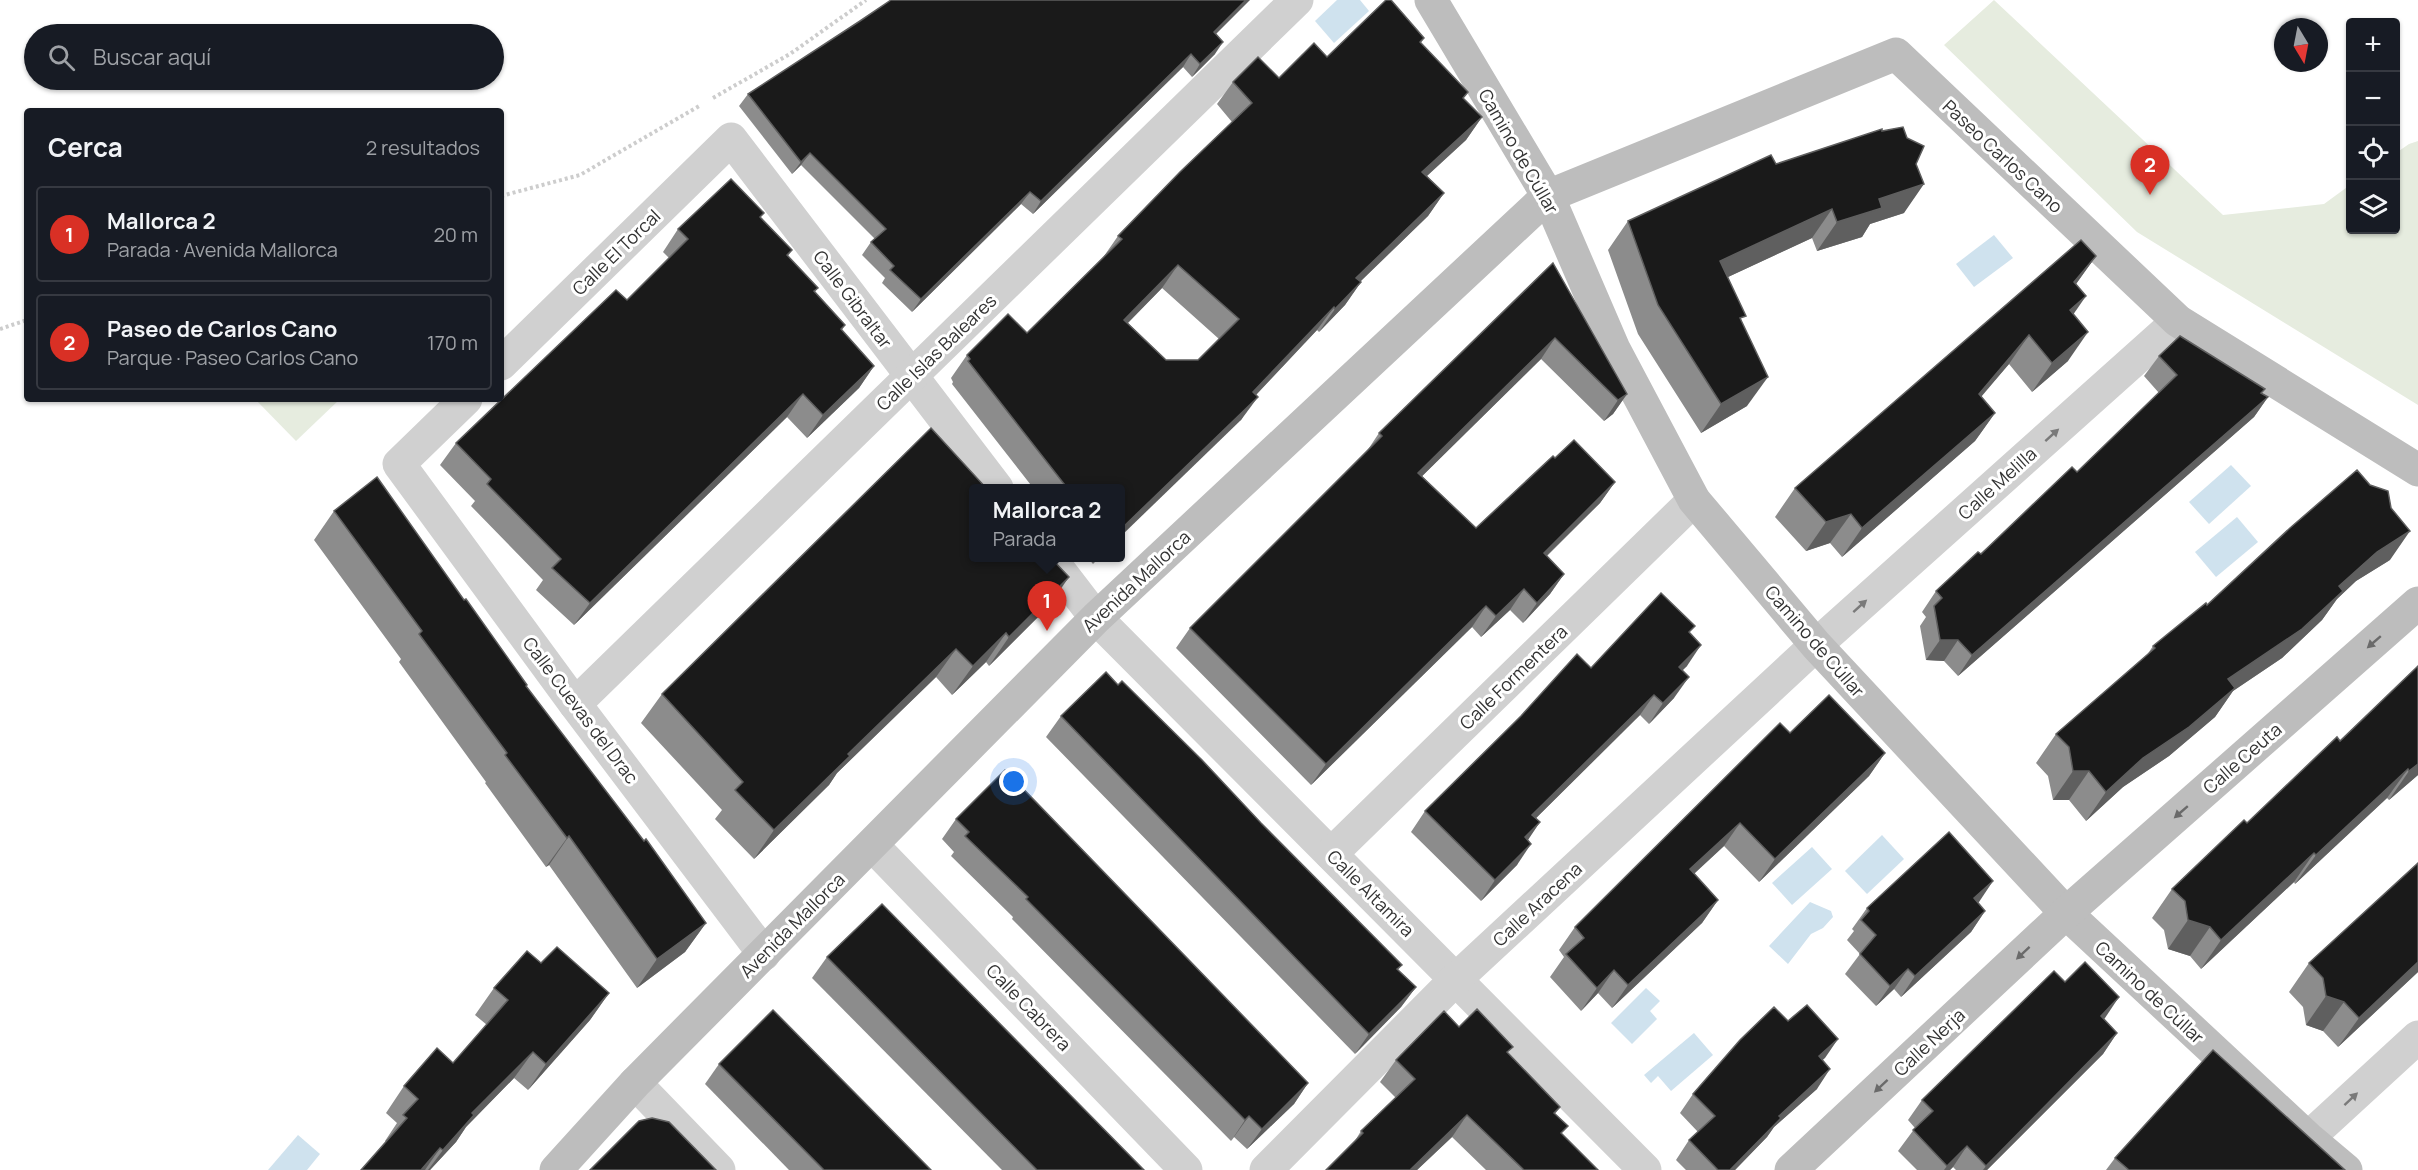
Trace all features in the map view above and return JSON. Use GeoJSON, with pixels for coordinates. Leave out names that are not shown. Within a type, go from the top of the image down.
{"type":"FeatureCollection","features":[{"type":"Feature","properties":{"kind":"street","name":"Calle Islas Baleares"},"geometry":{"type":"LineString","coordinates":[[575,704],[1297,0]]}},
{"type":"Feature","properties":{"kind":"street","name":"Camino de Cúllar"},"geometry":{"type":"LineString","coordinates":[[1431,0],[1548,196],[1614,349],[1695,500],[1816,645],[2066,913],[2308,1138],[2346,1170]]}},
{"type":"Feature","properties":{"kind":"street","name":"Paseo Carlos Cano"},"geometry":{"type":"LineString","coordinates":[[1548,196],[1896,54],[2178,321],[2418,470]]}},
{"type":"Feature","properties":{"kind":"street","name":"Calle Gibraltar"},"geometry":{"type":"LineString","coordinates":[[731,139],[993,484]]}},
{"type":"Feature","properties":{"kind":"street","name":"Calle El Torcal"},"geometry":{"type":"LineString","coordinates":[[504,361],[731,139]]}},
{"type":"Feature","properties":{"kind":"street","name":"Avenida Mallorca"},"geometry":{"type":"LineString","coordinates":[[564,1167],[635,1083],[1096,618],[1548,196]]}},
{"type":"Feature","properties":{"kind":"street","name":"Calle Melilla"},"geometry":{"type":"LineString","coordinates":[[1816,645],[2178,321]]}},
{"type":"Feature","properties":{"kind":"street","name":"Calle Cuevas del Drac"},"geometry":{"type":"LineString","coordinates":[[463,402],[399,464],[575,704],[764,954]]}},
{"type":"Feature","properties":{"kind":"street","name":"Calle Formentera"},"geometry":{"type":"LineString","coordinates":[[1331,854],[1695,500]]}},
{"type":"Feature","properties":{"kind":"street"},"geometry":{"type":"LineString","coordinates":[[1053,562],[1096,618]]}},
{"type":"Feature","properties":{"kind":"street","name":"Calle Ceuta"},"geometry":{"type":"LineString","coordinates":[[2066,913],[2418,603]]}},
{"type":"Feature","properties":{"kind":"street","name":"Calle Altamira"},"geometry":{"type":"LineString","coordinates":[[1096,618],[1645,1170]]}},
{"type":"Feature","properties":{"kind":"street","name":"Calle Aracena"},"geometry":{"type":"LineString","coordinates":[[1266,1170],[1456,979],[1816,645]]}},
{"type":"Feature","properties":{"kind":"street","name":"Calle Cabrera"},"geometry":{"type":"LineString","coordinates":[[872,845],[1186,1170]]}},
{"type":"Feature","properties":{"kind":"street","name":"Calle Nerja"},"geometry":{"type":"LineString","coordinates":[[1791,1170],[2066,913]]}},
{"type":"Feature","properties":{"kind":"street"},"geometry":{"type":"LineString","coordinates":[[2308,1138],[2418,1036]]}},
{"type":"Feature","properties":{"kind":"street"},"geometry":{"type":"LineString","coordinates":[[635,1083],[719,1170]]}},
{"type":"Feature","properties":{"kind":"path"},"geometry":{"type":"LineString","coordinates":[[504,195],[580,176],[790,54],[866,0]]}},
{"type":"Feature","properties":{"kind":"path"},"geometry":{"type":"LineString","coordinates":[[0,329],[24,321]]}},
{"type":"Feature","properties":{"kind":"shaded area"},"geometry":{"type":"Polygon","coordinates":[[[1994,0],[2223,215],[2324,204],[2346,188],[2346,234],[2400,234],[2400,150],[2418,141],[2418,405],[2137,232],[1944,45],[1994,0]]]}},
{"type":"Feature","properties":{"kind":"shaded area"},"geometry":{"type":"Polygon","coordinates":[[[258,402],[337,402],[296,441],[258,402]]]}},
{"type":"Feature","properties":{"kind":"water"},"geometry":{"type":"Polygon","coordinates":[[[1337,0],[1360,0],[1369,11],[1334,43],[1315,21],[1337,0]]]}},
{"type":"Feature","properties":{"kind":"water"},"geometry":{"type":"Polygon","coordinates":[[[1994,235],[2013,258],[1974,287],[1956,264],[1994,235]]]}},
{"type":"Feature","properties":{"kind":"water"},"geometry":{"type":"Polygon","coordinates":[[[2231,465],[2251,486],[2209,524],[2189,502],[2231,465]]]}},
{"type":"Feature","properties":{"kind":"water"},"geometry":{"type":"Polygon","coordinates":[[[2237,517],[2258,542],[2216,577],[2195,552],[2237,517]]]}},
{"type":"Feature","properties":{"kind":"water"},"geometry":{"type":"Polygon","coordinates":[[[1882,835],[1904,859],[1867,894],[1845,871],[1882,835]]]}},
{"type":"Feature","properties":{"kind":"water"},"geometry":{"type":"Polygon","coordinates":[[[1812,847],[1832,869],[1792,905],[1772,883],[1812,847]]]}},
{"type":"Feature","properties":{"kind":"water"},"geometry":{"type":"Polygon","coordinates":[[[1810,902],[1831,911],[1833,917],[1823,928],[1811,934],[1788,964],[1769,946],[1810,902]]]}},
{"type":"Feature","properties":{"kind":"water"},"geometry":{"type":"Polygon","coordinates":[[[1646,988],[1660,1001],[1650,1011],[1657,1019],[1632,1044],[1611,1023],[1646,988]]]}},
{"type":"Feature","properties":{"kind":"water"},"geometry":{"type":"Polygon","coordinates":[[[1694,1033],[1713,1055],[1671,1091],[1658,1076],[1651,1083],[1644,1075],[1694,1033]]]}},
{"type":"Feature","properties":{"kind":"water"},"geometry":{"type":"Polygon","coordinates":[[[298,1135],[320,1154],[307,1170],[268,1170],[298,1135]]]}},
{"type":"Feature","properties":{"kind":"building"},"geometry":{"type":"Polygon","coordinates":[[[891,0],[1246,0],[1214,32],[1223,42],[1200,64],[1191,54],[1041,201],[1030,192],[921,299],[890,270],[894,266],[871,242],[886,229],[810,153],[801,162],[748,94],[891,0]]]}},
{"type":"Feature","properties":{"kind":"building"},"geometry":{"type":"Polygon","coordinates":[[[1386,0],[1391,0],[1424,38],[1420,42],[1468,92],[1463,98],[1482,117],[1422,172],[1444,193],[1356,278],[1361,282],[1253,392],[1258,397],[1125,525],[1125,484],[1064,484],[968,361],[970,359],[967,355],[1008,314],[1027,333],[1122,239],[1118,236],[1252,103],[1233,82],[1258,57],[1279,78],[1314,43],[1327,57],[1386,0]],[[1178,265],[1124,320],[1166,360],[1198,360],[1239,319],[1178,265]]]}},
{"type":"Feature","properties":{"kind":"building"},"geometry":{"type":"Polygon","coordinates":[[[1903,127],[1907,138],[1924,146],[1916,164],[1924,184],[1879,199],[1882,208],[1837,222],[1832,209],[1720,261],[1746,316],[1740,318],[1768,377],[1721,404],[1658,305],[1628,221],[1771,155],[1776,164],[1882,129],[1882,131],[1903,127]]]}},
{"type":"Feature","properties":{"kind":"building"},"geometry":{"type":"Polygon","coordinates":[[[731,179],[764,213],[760,217],[792,250],[787,255],[818,288],[814,291],[845,325],[841,329],[874,366],[823,415],[803,394],[590,603],[552,568],[561,559],[487,484],[491,479],[456,443],[499,402],[504,402],[504,397],[616,290],[627,300],[688,239],[678,229],[731,179]]]}},
{"type":"Feature","properties":{"kind":"building"},"geometry":{"type":"Polygon","coordinates":[[[2081,240],[2096,256],[2074,282],[2086,296],[2070,310],[2088,332],[2052,363],[2029,335],[1979,394],[1995,413],[1862,528],[1851,514],[1826,522],[1795,488],[2081,240]]]}},
{"type":"Feature","properties":{"kind":"building"},"geometry":{"type":"Polygon","coordinates":[[[1553,263],[1627,394],[1618,400],[1555,338],[1418,473],[1476,528],[1553,456],[1555,458],[1574,440],[1615,482],[1544,553],[1564,574],[1537,603],[1524,589],[1496,616],[1486,606],[1326,764],[1190,628],[1382,436],[1379,433],[1553,263]]]}},
{"type":"Feature","properties":{"kind":"building"},"geometry":{"type":"Polygon","coordinates":[[[2180,336],[2265,389],[2261,393],[2268,397],[1972,655],[1958,640],[1940,640],[1934,606],[1942,598],[1936,591],[1978,552],[1981,554],[2072,467],[2077,472],[2177,375],[2159,356],[2180,336]]]}},
{"type":"Feature","properties":{"kind":"building"},"geometry":{"type":"Polygon","coordinates":[[[931,428],[982,484],[969,484],[969,562],[1055,562],[1069,577],[1009,637],[1006,633],[973,666],[956,649],[774,830],[735,790],[743,782],[662,694],[931,428]]]}},
{"type":"Feature","properties":{"kind":"building"},"geometry":{"type":"Polygon","coordinates":[[[2357,470],[2370,485],[2388,491],[2391,508],[2410,531],[2377,552],[2339,586],[2343,591],[2302,629],[2228,679],[2235,688],[2189,727],[2143,758],[2106,792],[2089,771],[2073,771],[2069,747],[2056,734],[2155,648],[2153,646],[2206,603],[2207,605],[2357,470]]]}},
{"type":"Feature","properties":{"kind":"building"},"geometry":{"type":"Polygon","coordinates":[[[377,477],[526,686],[644,841],[646,839],[706,923],[657,959],[569,836],[567,838],[505,755],[507,753],[419,634],[422,631],[334,511],[377,477]]]}},
{"type":"Feature","properties":{"kind":"building"},"geometry":{"type":"Polygon","coordinates":[[[1661,593],[1695,626],[1689,632],[1701,645],[1679,667],[1689,677],[1663,703],[1654,695],[1532,815],[1540,822],[1525,837],[1531,844],[1495,880],[1425,811],[1521,716],[1577,654],[1591,668],[1661,593]]]}},
{"type":"Feature","properties":{"kind":"building"},"geometry":{"type":"Polygon","coordinates":[[[2418,666],[2418,764],[2409,771],[2408,769],[2221,940],[2210,927],[2188,920],[2185,901],[2172,889],[2244,820],[2247,823],[2337,737],[2340,741],[2418,666]]]}},
{"type":"Feature","properties":{"kind":"building"},"geometry":{"type":"Polygon","coordinates":[[[1106,672],[1118,685],[1122,681],[1202,760],[1402,965],[1397,969],[1416,987],[1369,1034],[1061,716],[1106,672]]]}},
{"type":"Feature","properties":{"kind":"building"},"geometry":{"type":"Polygon","coordinates":[[[1829,695],[1885,753],[1775,859],[1740,823],[1690,869],[1718,900],[1628,985],[1614,970],[1597,988],[1566,954],[1584,938],[1575,927],[1780,723],[1790,733],[1829,695]]]}},
{"type":"Feature","properties":{"kind":"building"},"geometry":{"type":"Polygon","coordinates":[[[1005,770],[1308,1083],[1262,1129],[1249,1116],[1245,1120],[1026,899],[1028,897],[965,836],[969,832],[956,819],[1005,770]]]}},
{"type":"Feature","properties":{"kind":"building"},"geometry":{"type":"Polygon","coordinates":[[[1949,832],[1993,881],[1974,898],[1985,911],[1915,976],[1908,969],[1890,986],[1860,954],[1876,935],[1861,920],[1869,911],[1867,908],[1949,832]]]}},
{"type":"Feature","properties":{"kind":"building"},"geometry":{"type":"Polygon","coordinates":[[[2418,863],[2418,962],[2359,1018],[2344,1002],[2326,996],[2323,978],[2309,963],[2418,863]]]}},
{"type":"Feature","properties":{"kind":"building"},"geometry":{"type":"Polygon","coordinates":[[[882,904],[1144,1170],[1037,1170],[827,957],[882,904]]]}},
{"type":"Feature","properties":{"kind":"building"},"geometry":{"type":"Polygon","coordinates":[[[557,947],[609,993],[546,1064],[533,1052],[472,1113],[474,1115],[443,1150],[440,1148],[421,1170],[361,1170],[407,1118],[403,1115],[418,1099],[404,1086],[437,1048],[453,1063],[508,1000],[494,988],[527,951],[541,963],[557,947]]]}},
{"type":"Feature","properties":{"kind":"building"},"geometry":{"type":"Polygon","coordinates":[[[2085,962],[2119,997],[2101,1016],[2117,1033],[1986,1166],[1967,1146],[1947,1166],[1913,1130],[1933,1111],[1922,1100],[2054,971],[2065,982],[2085,962]]]}},
{"type":"Feature","properties":{"kind":"building"},"geometry":{"type":"Polygon","coordinates":[[[1807,1005],[1838,1039],[1819,1056],[1830,1069],[1779,1116],[1781,1118],[1730,1170],[1718,1170],[1689,1140],[1715,1116],[1693,1094],[1740,1040],[1774,1007],[1788,1021],[1807,1005]]]}},
{"type":"Feature","properties":{"kind":"building"},"geometry":{"type":"Polygon","coordinates":[[[1477,1009],[1513,1047],[1507,1052],[1560,1107],[1554,1113],[1568,1126],[1561,1133],[1598,1170],[1524,1170],[1467,1115],[1410,1170],[1326,1170],[1363,1133],[1361,1131],[1415,1079],[1396,1060],[1444,1011],[1459,1027],[1477,1009]]]}},
{"type":"Feature","properties":{"kind":"building"},"geometry":{"type":"Polygon","coordinates":[[[773,1010],[931,1170],[824,1170],[719,1064],[773,1010]]]}},
{"type":"Feature","properties":{"kind":"building"},"geometry":{"type":"Polygon","coordinates":[[[2213,1050],[2345,1170],[2129,1170],[2115,1158],[2213,1050]]]}},
{"type":"Feature","properties":{"kind":"building"},"geometry":{"type":"Polygon","coordinates":[[[652,1118],[669,1122],[716,1170],[590,1170],[639,1121],[652,1118]]]}},
{"type":"Feature","properties":{"kind":"place","name":"Paseo de Carlos Cano"},"geometry":{"type":"Point","coordinates":[2150,195]}},
{"type":"Feature","properties":{"kind":"place","name":"Mallorca 2"},"geometry":{"type":"Point","coordinates":[1047,631]}}]}
